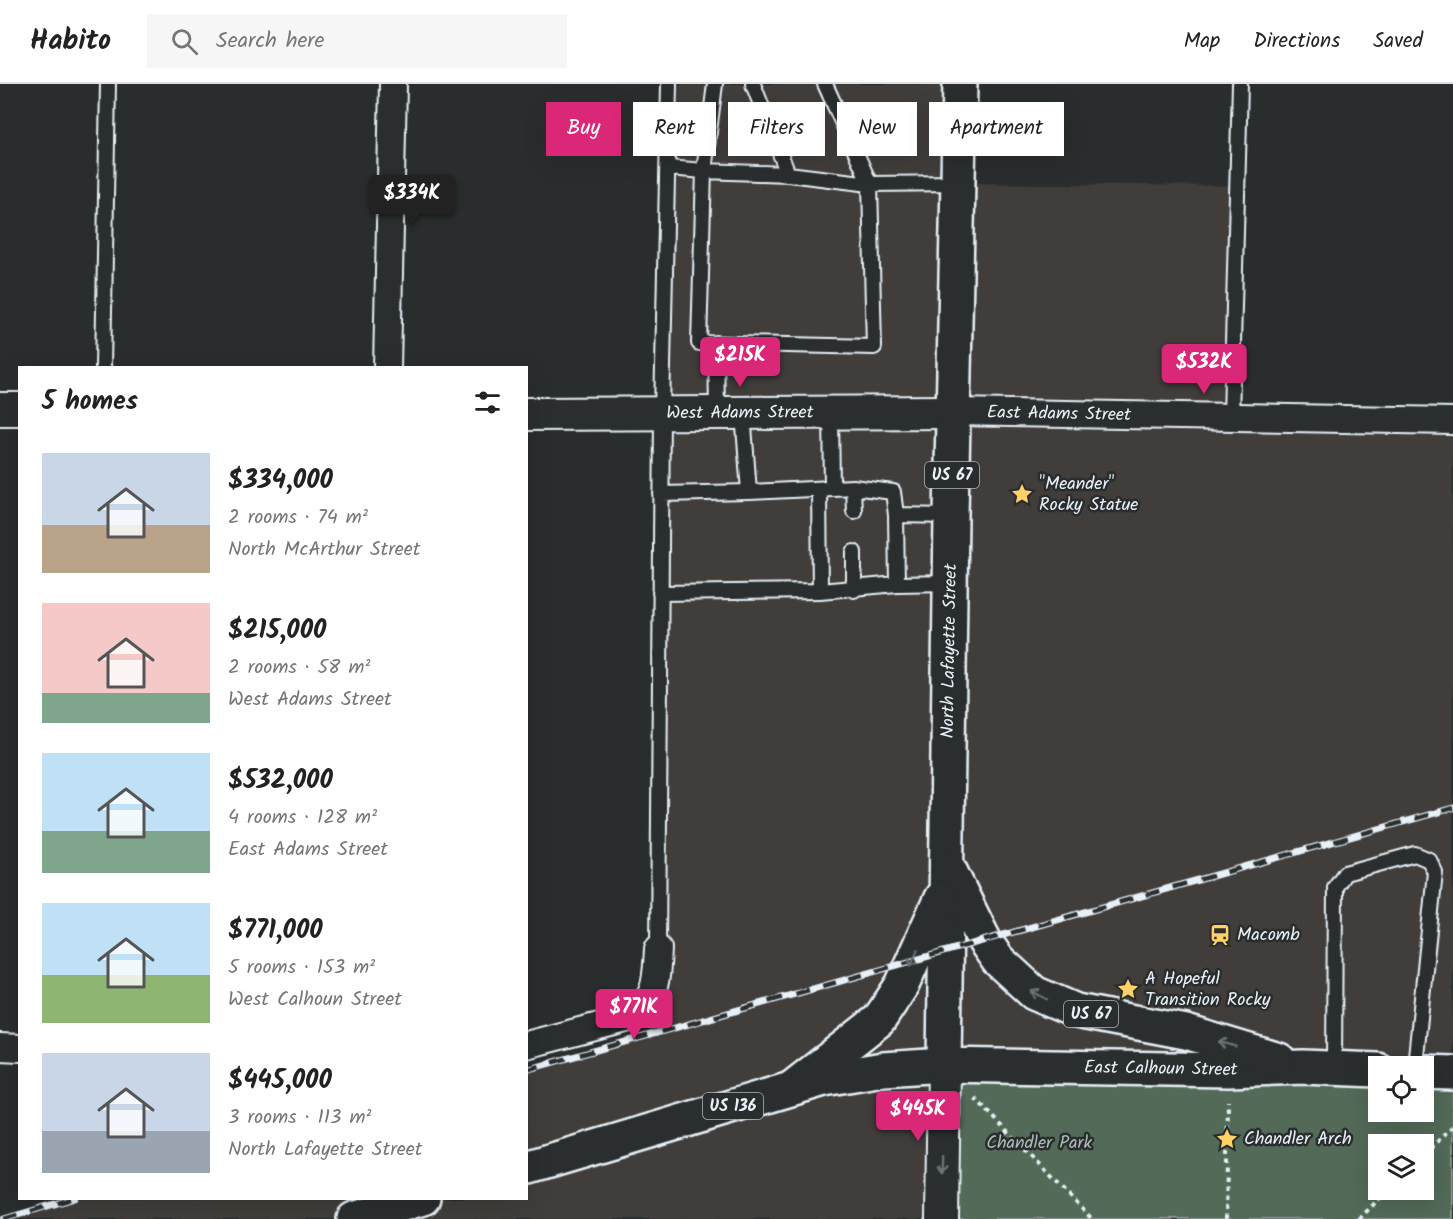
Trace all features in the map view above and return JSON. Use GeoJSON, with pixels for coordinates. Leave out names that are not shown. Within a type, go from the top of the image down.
{"type":"FeatureCollection","features":[{"type":"Feature","properties":{"kind":"main road","name":"North Lafayette Street"},"geometry":{"type":"LineString","coordinates":[[944,1065],[951,516],[960,84]]}},
{"type":"Feature","properties":{"kind":"main road","name":"US 67"},"geometry":{"type":"LineString","coordinates":[[946,875],[998,960],[1034,993],[1076,1011],[1186,1032],[1318,1067]]}},
{"type":"Feature","properties":{"kind":"main road"},"geometry":{"type":"LineString","coordinates":[[792,1088],[879,1020],[902,985],[946,875]]}},
{"type":"Feature","properties":{"kind":"main road","name":"East Calhoun Street"},"geometry":{"type":"LineString","coordinates":[[944,1065],[1228,1070],[1318,1067],[1368,1070]]}},
{"type":"Feature","properties":{"kind":"main road","name":"US 136"},"geometry":{"type":"LineString","coordinates":[[528,1167],[824,1079],[883,1069],[944,1065]]}},
{"type":"Feature","properties":{"kind":"main road"},"geometry":{"type":"LineString","coordinates":[[1434,1072],[1453,1073]]}},
{"type":"Feature","properties":{"kind":"main road"},"geometry":{"type":"LineString","coordinates":[[371,1212],[416,1200]]}},
{"type":"Feature","properties":{"kind":"street"},"geometry":{"type":"LineString","coordinates":[[387,366],[393,84]]}},
{"type":"Feature","properties":{"kind":"street"},"geometry":{"type":"LineString","coordinates":[[0,409],[18,409]]}},
{"type":"Feature","properties":{"kind":"street","name":"East Adams Street"},"geometry":{"type":"LineString","coordinates":[[954,412],[1453,421]]}},
{"type":"Feature","properties":{"kind":"street","name":"West Adams Street"},"geometry":{"type":"LineString","coordinates":[[528,414],[954,412]]}},
{"type":"Feature","properties":{"kind":"street"},"geometry":{"type":"LineString","coordinates":[[528,1044],[626,1019],[637,1012],[648,1002],[653,991],[658,949]]}},
{"type":"Feature","properties":{"kind":"street"},"geometry":{"type":"LineString","coordinates":[[0,1047],[18,1048]]}},
{"type":"Feature","properties":{"kind":"street","name":"North Lafayette Street"},"geometry":{"type":"LineString","coordinates":[[942,1219],[944,1065]]}},
{"type":"Feature","properties":{"kind":"lane"},"geometry":{"type":"LineString","coordinates":[[103,366],[108,84]]}},
{"type":"Feature","properties":{"kind":"lane"},"geometry":{"type":"LineString","coordinates":[[658,949],[662,413],[669,84]]}},
{"type":"Feature","properties":{"kind":"lane"},"geometry":{"type":"LineString","coordinates":[[715,84],[704,171],[699,343],[874,347],[870,184],[825,84]]}},
{"type":"Feature","properties":{"kind":"lane"},"geometry":{"type":"LineString","coordinates":[[753,84],[788,174]]}},
{"type":"Feature","properties":{"kind":"lane"},"geometry":{"type":"LineString","coordinates":[[1231,417],[1240,84]]}},
{"type":"Feature","properties":{"kind":"lane"},"geometry":{"type":"LineString","coordinates":[[668,168],[788,174],[870,184],[958,183]]}},
{"type":"Feature","properties":{"kind":"lane"},"geometry":{"type":"LineString","coordinates":[[716,344],[749,492]]}},
{"type":"Feature","properties":{"kind":"lane"},"geometry":{"type":"LineString","coordinates":[[820,591],[831,413]]}},
{"type":"Feature","properties":{"kind":"lane"},"geometry":{"type":"LineString","coordinates":[[661,494],[853,487],[893,492],[896,515],[897,584]]}},
{"type":"Feature","properties":{"kind":"lane"},"geometry":{"type":"LineString","coordinates":[[853,487],[854,511]]}},
{"type":"Feature","properties":{"kind":"lane"},"geometry":{"type":"LineString","coordinates":[[896,515],[951,516]]}},
{"type":"Feature","properties":{"kind":"lane"},"geometry":{"type":"LineString","coordinates":[[854,552],[854,590]]}},
{"type":"Feature","properties":{"kind":"lane"},"geometry":{"type":"LineString","coordinates":[[660,593],[854,590],[897,584],[951,583]]}},
{"type":"Feature","properties":{"kind":"lane"},"geometry":{"type":"LineString","coordinates":[[1318,1067],[1335,887],[1345,873],[1415,854],[1430,860],[1435,872],[1416,1056]]}},
{"type":"Feature","properties":{"kind":"path"},"geometry":{"type":"LineString","coordinates":[[944,1065],[1092,1219]]}},
{"type":"Feature","properties":{"kind":"path"},"geometry":{"type":"LineString","coordinates":[[1226,1219],[1228,1070]]}},
{"type":"Feature","properties":{"kind":"path"},"geometry":{"type":"LineString","coordinates":[[1434,1145],[1453,1126]]}},
{"type":"Feature","properties":{"kind":"path"},"geometry":{"type":"LineString","coordinates":[[1359,1219],[1378,1200]]}},
{"type":"Feature","properties":{"kind":"shaded area"},"geometry":{"type":"Polygon","coordinates":[[[669,84],[960,84],[960,102],[929,102],[929,156],[959,156],[959,183],[1237,186],[1231,417],[1453,421],[1453,1075],[1434,1069],[1434,1056],[1368,1056],[1368,1070],[942,1219],[4,1219],[68,1200],[528,1200],[528,1070],[656,1033],[668,156],[716,156],[716,102],[669,102],[669,84]]]}},
{"type":"Feature","properties":{"kind":"green space","name":"Chandler Park"},"geometry":{"type":"Polygon","coordinates":[[[944,1065],[1368,1070],[1368,1122],[1434,1122],[1434,1072],[1453,1073],[1453,1219],[942,1219],[944,1065]]]}},
{"type":"Feature","properties":{"kind":"railway"},"geometry":{"type":"LineString","coordinates":[[528,1069],[1453,808]]}},
{"type":"Feature","properties":{"kind":"railway"},"geometry":{"type":"LineString","coordinates":[[4,1219],[68,1200]]}},
{"type":"Feature","properties":{"kind":"place","name":"\"Meander\" Rocky Statue"},"geometry":{"type":"Point","coordinates":[1022,494]}},
{"type":"Feature","properties":{"kind":"place","name":"Macomb"},"geometry":{"type":"Point","coordinates":[1220,935]}},
{"type":"Feature","properties":{"kind":"place","name":"A Hopeful Transition Rocky"},"geometry":{"type":"Point","coordinates":[1128,989]}},
{"type":"Feature","properties":{"kind":"place","name":"Chandler Arch"},"geometry":{"type":"Point","coordinates":[1227,1139]}}]}
